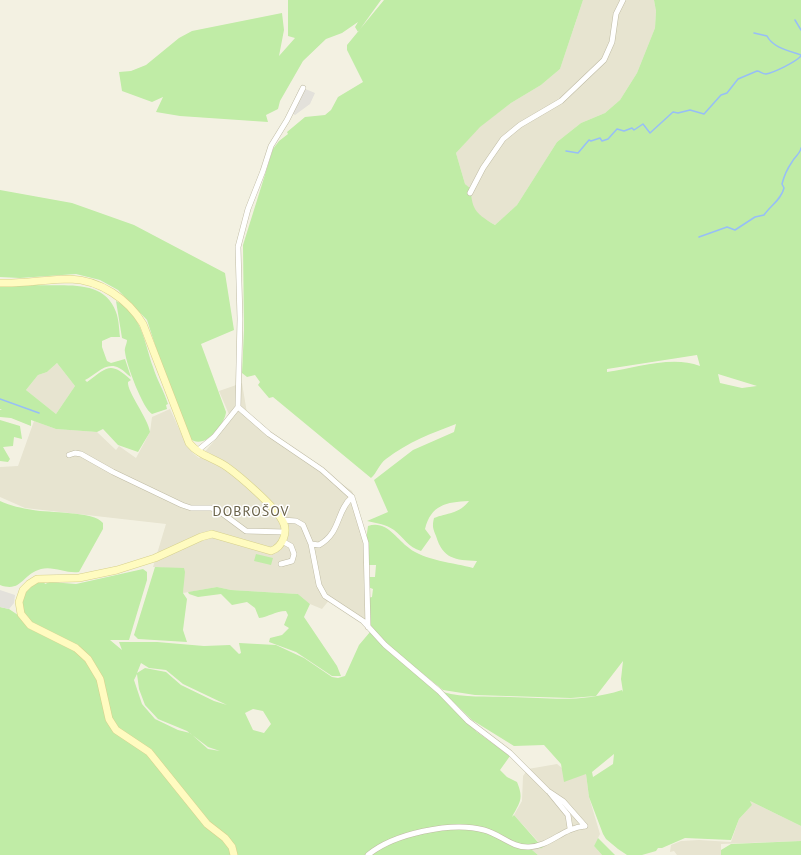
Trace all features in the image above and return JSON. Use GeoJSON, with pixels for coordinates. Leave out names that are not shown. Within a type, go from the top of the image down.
{"type":"FeatureCollection","features":[{"type":"Feature","properties":{"kind":"street"},"geometry":{"type":"LineString","coordinates":[[470,193],[483,168],[503,139],[520,124],[561,101],[604,60],[611,46],[616,14],[623,0]]}},
{"type":"Feature","properties":{"kind":"street"},"geometry":{"type":"LineString","coordinates":[[197,451],[214,437],[238,407],[240,319],[238,247],[248,209],[262,175],[271,146],[287,120],[303,88]]}},
{"type":"Feature","properties":{"kind":"street"},"geometry":{"type":"LineString","coordinates":[[0,283],[77,280],[106,289],[128,305],[143,324],[187,439],[197,451],[232,471],[282,520],[284,532],[282,542],[271,551],[218,535],[205,535],[155,558],[117,570],[79,578],[37,579],[23,590],[19,602],[21,614],[30,625],[76,648],[88,659],[100,679],[109,719],[116,730],[149,752],[207,824],[225,838],[232,847],[234,855]]}},
{"type":"Feature","properties":{"kind":"street"},"geometry":{"type":"LineString","coordinates":[[238,407],[269,434],[322,470],[352,497],[366,543],[368,627]]}},
{"type":"Feature","properties":{"kind":"street"},"geometry":{"type":"LineString","coordinates":[[69,455],[75,453],[81,454],[112,472],[182,505],[191,508],[211,508],[219,511],[246,531],[284,532]]}},
{"type":"Feature","properties":{"kind":"street"},"geometry":{"type":"LineString","coordinates":[[313,555],[319,545],[332,534],[342,511],[352,497]]}},
{"type":"Feature","properties":{"kind":"street"},"geometry":{"type":"LineString","coordinates":[[282,520],[296,521],[303,525],[311,544],[316,574],[325,596],[352,613],[385,645],[440,691],[458,711],[479,730],[510,753],[548,791],[568,815],[570,828]]}},
{"type":"Feature","properties":{"kind":"street"},"geometry":{"type":"LineString","coordinates":[[281,564],[292,561],[294,554],[291,546],[282,542]]}},
{"type":"Feature","properties":{"kind":"street"},"geometry":{"type":"LineString","coordinates":[[311,544],[319,545]]}},
{"type":"Feature","properties":{"kind":"street"},"geometry":{"type":"LineString","coordinates":[[368,855],[382,845],[428,829],[477,828],[491,832],[518,847],[529,847],[551,840],[570,828],[585,826],[563,801],[548,791]]}},
{"type":"Feature","properties":{"kind":"shaded area"},"geometry":{"type":"Polygon","coordinates":[[[583,0],[654,0],[656,11],[655,28],[637,73],[620,100],[605,113],[581,123],[557,142],[517,205],[495,225],[479,216],[473,206],[471,201],[471,190],[465,184],[456,153],[479,127],[511,103],[541,85],[560,69],[583,0]]]}},
{"type":"Feature","properties":{"kind":"shaded area"},"geometry":{"type":"Polygon","coordinates":[[[303,88],[315,93],[310,104],[295,115],[289,112],[299,89],[303,88]]]}},
{"type":"Feature","properties":{"kind":"shaded area"},"geometry":{"type":"Polygon","coordinates":[[[57,363],[75,386],[56,414],[26,390],[38,375],[47,372],[57,363]]]}},
{"type":"Feature","properties":{"kind":"shaded area"},"geometry":{"type":"Polygon","coordinates":[[[242,383],[247,413],[268,433],[352,491],[358,506],[366,543],[368,627],[330,599],[322,609],[310,604],[298,594],[231,590],[217,587],[183,593],[184,569],[153,567],[166,524],[25,508],[0,497],[0,467],[18,466],[34,421],[56,429],[97,432],[116,450],[119,446],[136,458],[150,432],[152,417],[170,409],[186,444],[199,458],[217,438],[231,419],[219,391],[242,383]]]}},
{"type":"Feature","properties":{"kind":"shaded area"},"geometry":{"type":"Polygon","coordinates":[[[0,590],[15,595],[14,603],[9,609],[0,607],[0,590]]]}},
{"type":"Feature","properties":{"kind":"shaded area"},"geometry":{"type":"Polygon","coordinates":[[[557,764],[562,768],[586,774],[589,797],[600,834],[594,846],[602,855],[538,855],[531,849],[543,847],[514,815],[522,801],[523,776],[528,769],[557,764]]]}},
{"type":"Feature","properties":{"kind":"shaded area"},"geometry":{"type":"Polygon","coordinates":[[[750,801],[801,826],[801,841],[721,844],[721,855],[677,855],[674,851],[670,852],[671,845],[681,841],[699,840],[731,842],[739,819],[752,805],[750,801]]]}},
{"type":"Feature","properties":{"kind":"green space"},"geometry":{"type":"Polygon","coordinates":[[[288,0],[381,0],[358,32],[355,27],[358,22],[342,33],[326,39],[303,61],[280,101],[278,109],[266,115],[268,122],[180,116],[156,112],[163,97],[152,102],[122,91],[119,72],[131,71],[146,65],[179,38],[192,31],[282,13],[284,30],[279,56],[295,38],[288,36],[288,0]]]}},
{"type":"Feature","properties":{"kind":"green space"},"geometry":{"type":"Polygon","coordinates":[[[384,0],[583,0],[560,69],[541,85],[511,103],[480,127],[456,153],[465,184],[471,189],[474,207],[480,215],[495,225],[517,205],[557,142],[581,123],[605,113],[620,100],[637,73],[655,28],[656,11],[654,0],[801,0],[801,826],[750,801],[752,805],[739,819],[731,840],[685,838],[662,848],[658,848],[656,851],[642,855],[627,855],[606,839],[603,834],[589,797],[586,774],[564,782],[561,764],[544,745],[514,746],[472,720],[443,692],[467,696],[566,699],[593,697],[622,690],[623,692],[621,679],[623,661],[596,696],[571,698],[475,695],[443,690],[386,644],[369,625],[368,598],[372,597],[373,589],[368,587],[368,577],[375,577],[376,565],[368,565],[366,540],[368,526],[375,525],[386,528],[415,552],[440,561],[473,568],[477,561],[456,559],[446,554],[439,544],[433,527],[434,518],[457,511],[469,501],[453,502],[441,506],[435,510],[431,515],[425,529],[431,537],[421,551],[409,545],[391,528],[367,521],[388,512],[374,480],[413,450],[454,432],[456,424],[420,438],[394,453],[384,461],[371,478],[273,397],[269,398],[258,385],[260,382],[255,375],[247,377],[242,373],[244,330],[243,245],[273,149],[279,141],[288,134],[287,132],[305,117],[325,115],[331,110],[338,97],[363,82],[347,50],[347,45],[384,0]],[[697,355],[607,369],[607,372],[666,362],[689,363],[700,366],[697,355]],[[718,374],[720,383],[742,388],[757,386],[718,374]],[[614,754],[592,772],[593,777],[613,764],[614,754]]]}},
{"type":"Feature","properties":{"kind":"green space"},"geometry":{"type":"Polygon","coordinates":[[[0,190],[72,203],[134,225],[225,273],[234,330],[201,344],[226,412],[222,424],[212,435],[206,440],[200,442],[194,441],[189,437],[147,320],[118,290],[100,280],[76,274],[20,278],[0,277],[0,190]]]}},
{"type":"Feature","properties":{"kind":"green space"},"geometry":{"type":"Polygon","coordinates":[[[35,285],[82,286],[102,294],[110,301],[117,315],[120,337],[111,337],[102,341],[102,347],[107,361],[111,363],[125,359],[131,377],[121,369],[110,366],[105,367],[85,380],[87,382],[105,370],[113,368],[131,380],[128,382],[131,392],[146,420],[150,432],[138,452],[118,445],[103,429],[97,432],[56,429],[31,420],[31,426],[11,418],[0,417],[0,410],[2,410],[0,409],[0,287],[35,285]],[[57,363],[47,372],[38,375],[26,390],[56,414],[75,386],[57,363]]]}},
{"type":"Feature","properties":{"kind":"green space"},"geometry":{"type":"Polygon","coordinates":[[[116,301],[131,312],[137,320],[155,372],[165,395],[168,404],[166,405],[167,409],[152,414],[144,404],[126,358],[125,350],[127,340],[122,338],[116,301]]]}},
{"type":"Feature","properties":{"kind":"green space"},"geometry":{"type":"Polygon","coordinates":[[[0,420],[20,426],[22,439],[14,437],[13,446],[3,447],[10,459],[8,462],[0,461],[0,420]]]}},
{"type":"Feature","properties":{"kind":"green space"},"geometry":{"type":"Polygon","coordinates":[[[0,501],[16,507],[33,510],[90,516],[103,523],[103,529],[79,572],[70,572],[51,568],[41,569],[35,571],[18,585],[7,587],[0,585],[0,501]]]}},
{"type":"Feature","properties":{"kind":"green space"},"geometry":{"type":"Polygon","coordinates":[[[256,554],[273,558],[271,565],[254,561],[256,554]]]}},
{"type":"Feature","properties":{"kind":"green space"},"geometry":{"type":"Polygon","coordinates":[[[155,567],[184,568],[183,593],[187,599],[183,630],[187,642],[138,639],[134,635],[155,567]]]}},
{"type":"Feature","properties":{"kind":"green space"},"geometry":{"type":"Polygon","coordinates":[[[143,569],[147,572],[147,580],[129,640],[110,640],[122,650],[119,642],[157,642],[204,646],[230,645],[239,654],[241,653],[239,643],[276,645],[304,658],[332,677],[338,678],[345,676],[359,645],[370,632],[430,684],[477,732],[510,756],[500,770],[507,777],[517,782],[519,788],[521,797],[512,817],[514,815],[543,848],[531,849],[538,855],[237,855],[161,762],[118,729],[111,718],[103,678],[94,663],[25,617],[21,605],[25,591],[38,581],[44,582],[45,584],[50,582],[76,584],[143,569]],[[141,663],[137,673],[145,668],[166,672],[181,685],[214,701],[227,705],[183,684],[166,670],[149,668],[141,663]],[[137,674],[134,680],[142,704],[155,719],[178,730],[189,733],[158,719],[145,705],[139,689],[137,674]],[[253,709],[245,713],[253,730],[264,733],[271,724],[263,711],[253,709]],[[192,735],[208,749],[220,751],[208,747],[192,735]]]}},
{"type":"Feature","properties":{"kind":"green space"},"geometry":{"type":"Polygon","coordinates":[[[217,587],[231,590],[298,594],[310,604],[304,617],[337,666],[341,676],[332,676],[296,652],[269,642],[270,638],[282,635],[289,628],[284,625],[288,615],[286,611],[259,618],[255,608],[247,602],[232,605],[221,594],[198,597],[189,594],[188,592],[217,587]]]}},
{"type":"Feature","properties":{"kind":"green space"},"geometry":{"type":"Polygon","coordinates":[[[0,607],[9,609],[18,615],[28,628],[75,650],[90,666],[98,680],[114,732],[147,754],[230,848],[231,855],[0,855],[0,607]]]}},
{"type":"Feature","properties":{"kind":"green space"},"geometry":{"type":"Polygon","coordinates":[[[598,838],[615,855],[602,855],[594,846],[598,838]]]}},
{"type":"Feature","properties":{"kind":"green space"},"geometry":{"type":"Polygon","coordinates":[[[801,841],[801,855],[721,855],[721,850],[731,844],[801,841]]]}},
{"type":"Feature","properties":{"kind":"waterway"},"geometry":{"type":"LineString","coordinates":[[795,20],[801,30]]}},
{"type":"Feature","properties":{"kind":"waterway"},"geometry":{"type":"LineString","coordinates":[[754,33],[767,36],[777,46],[801,55]]}},
{"type":"Feature","properties":{"kind":"waterway"},"geometry":{"type":"LineString","coordinates":[[566,151],[578,153],[589,140],[591,141],[600,138],[602,141],[608,139],[617,129],[624,131],[632,128],[634,130],[643,124],[650,133],[673,112],[678,113],[690,110],[704,114],[721,95],[727,93],[738,79],[757,71],[763,74],[774,72],[790,64],[801,56]]}},
{"type":"Feature","properties":{"kind":"waterway"},"geometry":{"type":"LineString","coordinates":[[699,237],[727,227],[735,230],[755,217],[764,215],[781,196],[784,188],[782,184],[786,173],[793,160],[800,152],[801,148]]}},
{"type":"Feature","properties":{"kind":"waterway"},"geometry":{"type":"LineString","coordinates":[[0,399],[39,413]]}},
{"type":"Feature","properties":{"kind":"district","name":"DOBROŠOV"},"geometry":{"type":"Point","coordinates":[251,512]}}]}
